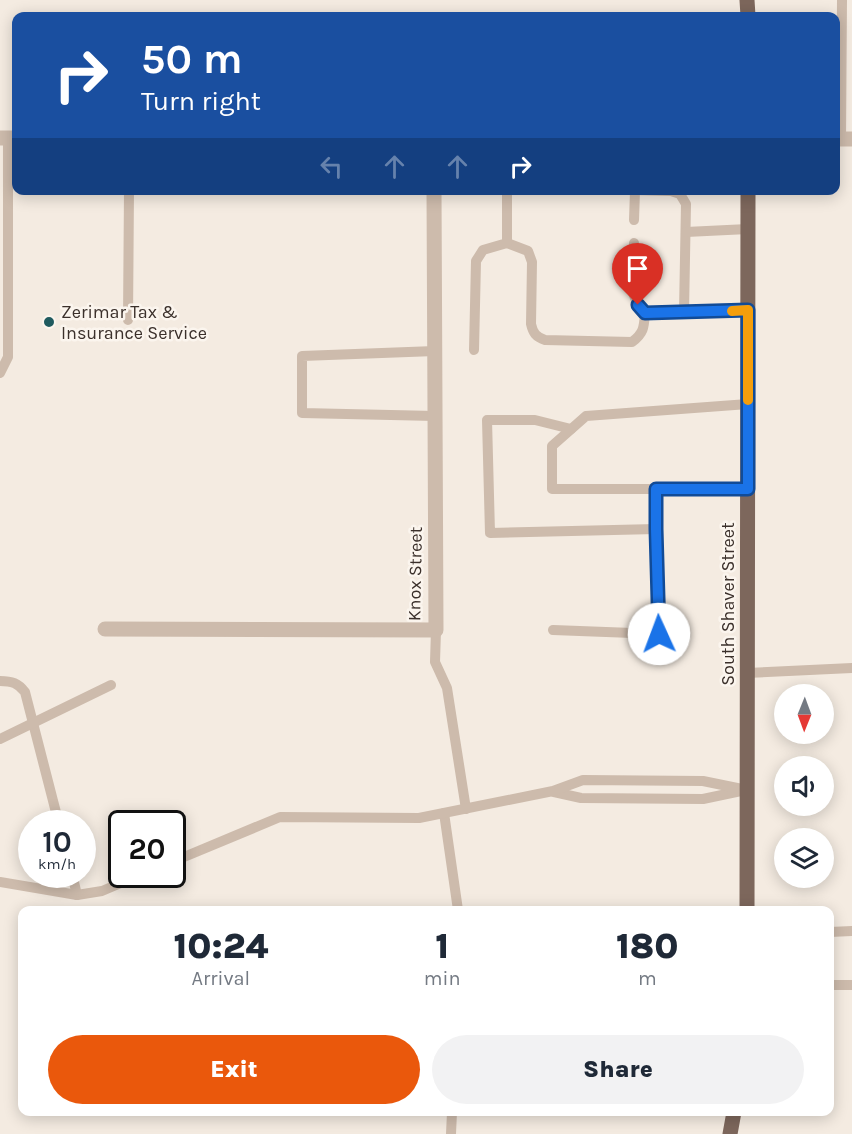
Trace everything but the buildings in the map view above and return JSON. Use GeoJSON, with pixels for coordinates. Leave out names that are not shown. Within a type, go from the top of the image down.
{"type":"FeatureCollection","features":[{"type":"Feature","properties":{"kind":"main road","name":"South Shaver Street"},"geometry":{"type":"LineString","coordinates":[[747,906],[748,195]]}},
{"type":"Feature","properties":{"kind":"main road"},"geometry":{"type":"LineString","coordinates":[[730,1134],[733,1116]]}},
{"type":"Feature","properties":{"kind":"street","name":"Knox Street"},"geometry":{"type":"LineString","coordinates":[[105,629],[436,630],[434,195]]}},
{"type":"Feature","properties":{"kind":"lane"},"geometry":{"type":"LineString","coordinates":[[840,30],[842,0]]}},
{"type":"Feature","properties":{"kind":"lane"},"geometry":{"type":"LineString","coordinates":[[840,92],[843,139]]}},
{"type":"Feature","properties":{"kind":"lane"},"geometry":{"type":"LineString","coordinates":[[0,373],[8,357],[4,195],[8,138]]}},
{"type":"Feature","properties":{"kind":"lane"},"geometry":{"type":"LineString","coordinates":[[128,320],[129,195]]}},
{"type":"Feature","properties":{"kind":"lane"},"geometry":{"type":"LineString","coordinates":[[507,195],[507,243]]}},
{"type":"Feature","properties":{"kind":"lane"},"geometry":{"type":"LineString","coordinates":[[634,195],[634,220]]}},
{"type":"Feature","properties":{"kind":"lane"},"geometry":{"type":"LineString","coordinates":[[681,195],[686,204],[684,312]]}},
{"type":"Feature","properties":{"kind":"lane"},"geometry":{"type":"LineString","coordinates":[[686,232],[748,229]]}},
{"type":"Feature","properties":{"kind":"lane"},"geometry":{"type":"LineString","coordinates":[[474,350],[476,261],[483,250],[507,243],[528,251],[531,257],[531,324],[537,338],[632,342],[640,336],[645,313],[638,305],[633,292],[634,243]]}},
{"type":"Feature","properties":{"kind":"lane"},"geometry":{"type":"LineString","coordinates":[[645,313],[748,310]]}},
{"type":"Feature","properties":{"kind":"lane"},"geometry":{"type":"LineString","coordinates":[[435,351],[302,356],[302,413],[435,416]]}},
{"type":"Feature","properties":{"kind":"lane"},"geometry":{"type":"LineString","coordinates":[[748,404],[586,416],[552,446],[552,489],[748,489]]}},
{"type":"Feature","properties":{"kind":"lane"},"geometry":{"type":"LineString","coordinates":[[571,429],[535,420],[487,420],[490,534],[656,529]]}},
{"type":"Feature","properties":{"kind":"lane"},"geometry":{"type":"LineString","coordinates":[[553,630],[659,634],[656,489]]}},
{"type":"Feature","properties":{"kind":"lane"},"geometry":{"type":"LineString","coordinates":[[436,630],[435,662],[447,688],[466,809]]}},
{"type":"Feature","properties":{"kind":"lane"},"geometry":{"type":"LineString","coordinates":[[747,672],[852,668]]}},
{"type":"Feature","properties":{"kind":"lane"},"geometry":{"type":"LineString","coordinates":[[0,681],[18,683],[25,692],[55,810]]}},
{"type":"Feature","properties":{"kind":"lane"},"geometry":{"type":"LineString","coordinates":[[0,739],[111,685]]}},
{"type":"Feature","properties":{"kind":"lane"},"geometry":{"type":"LineString","coordinates":[[186,856],[280,818],[419,818],[553,791],[583,780],[703,781],[747,790]]}},
{"type":"Feature","properties":{"kind":"lane"},"geometry":{"type":"LineString","coordinates":[[553,791],[581,798],[703,799],[747,790]]}},
{"type":"Feature","properties":{"kind":"lane"},"geometry":{"type":"LineString","coordinates":[[444,813],[457,906]]}},
{"type":"Feature","properties":{"kind":"lane"},"geometry":{"type":"LineString","coordinates":[[0,882],[77,895],[109,888]]}},
{"type":"Feature","properties":{"kind":"lane"},"geometry":{"type":"LineString","coordinates":[[75,888],[77,895]]}},
{"type":"Feature","properties":{"kind":"lane"},"geometry":{"type":"LineString","coordinates":[[834,932],[852,932]]}},
{"type":"Feature","properties":{"kind":"lane"},"geometry":{"type":"LineString","coordinates":[[834,985],[852,985]]}},
{"type":"Feature","properties":{"kind":"lane"},"geometry":{"type":"LineString","coordinates":[[451,1134],[452,1116]]}},
{"type":"Feature","properties":{"kind":"slow traffic"},"geometry":{"type":"LineString","coordinates":[[732,311],[748,310],[748,400]]}},
{"type":"Feature","properties":{"kind":"place","name":"Zerimar Tax & Insurance Service"},"geometry":{"type":"Point","coordinates":[49,322]}},
{"type":"Feature","properties":{"kind":"route"},"geometry":{"type":"LineString","coordinates":[[638,305],[645,313],[748,310],[748,489],[656,489],[659,634]]}}]}
